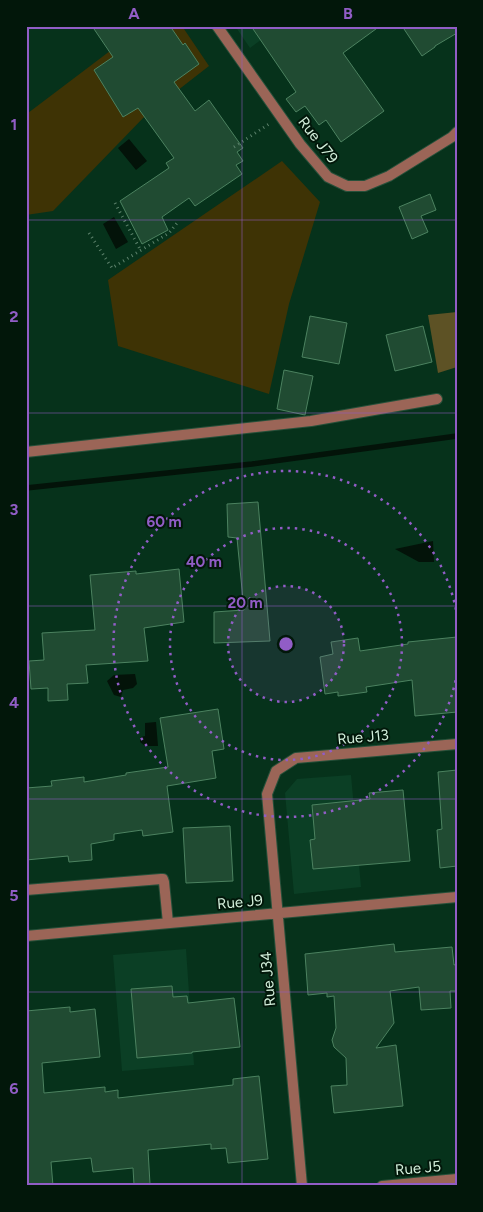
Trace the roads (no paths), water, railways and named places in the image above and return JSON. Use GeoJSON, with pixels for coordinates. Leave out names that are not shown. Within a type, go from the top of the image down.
{"type":"FeatureCollection","features":[{"type":"Feature","properties":{"kind":"street","name":"Rue J79"},"geometry":{"type":"LineString","coordinates":[[217,26],[300,144],[328,177],[347,186],[365,186],[389,176],[457,132]]}},
{"type":"Feature","properties":{"kind":"street"},"geometry":{"type":"LineString","coordinates":[[26,452],[311,421],[437,399]]}},
{"type":"Feature","properties":{"kind":"street","name":"Rue J13"},"geometry":{"type":"LineString","coordinates":[[276,771],[296,758],[457,744]]}},
{"type":"Feature","properties":{"kind":"street","name":"Rue J34"},"geometry":{"type":"LineString","coordinates":[[276,771],[267,794],[302,1186]]}},
{"type":"Feature","properties":{"kind":"street"},"geometry":{"type":"LineString","coordinates":[[26,890],[163,879],[168,923]]}},
{"type":"Feature","properties":{"kind":"street","name":"Rue J9"},"geometry":{"type":"LineString","coordinates":[[26,936],[457,897]]}},
{"type":"Feature","properties":{"kind":"street","name":"Rue J5"},"geometry":{"type":"LineString","coordinates":[[382,1186],[457,1179]]}},
{"type":"Feature","properties":{"kind":"waterway"},"geometry":{"type":"LineString","coordinates":[[26,488],[252,464],[457,436]]}}]}
